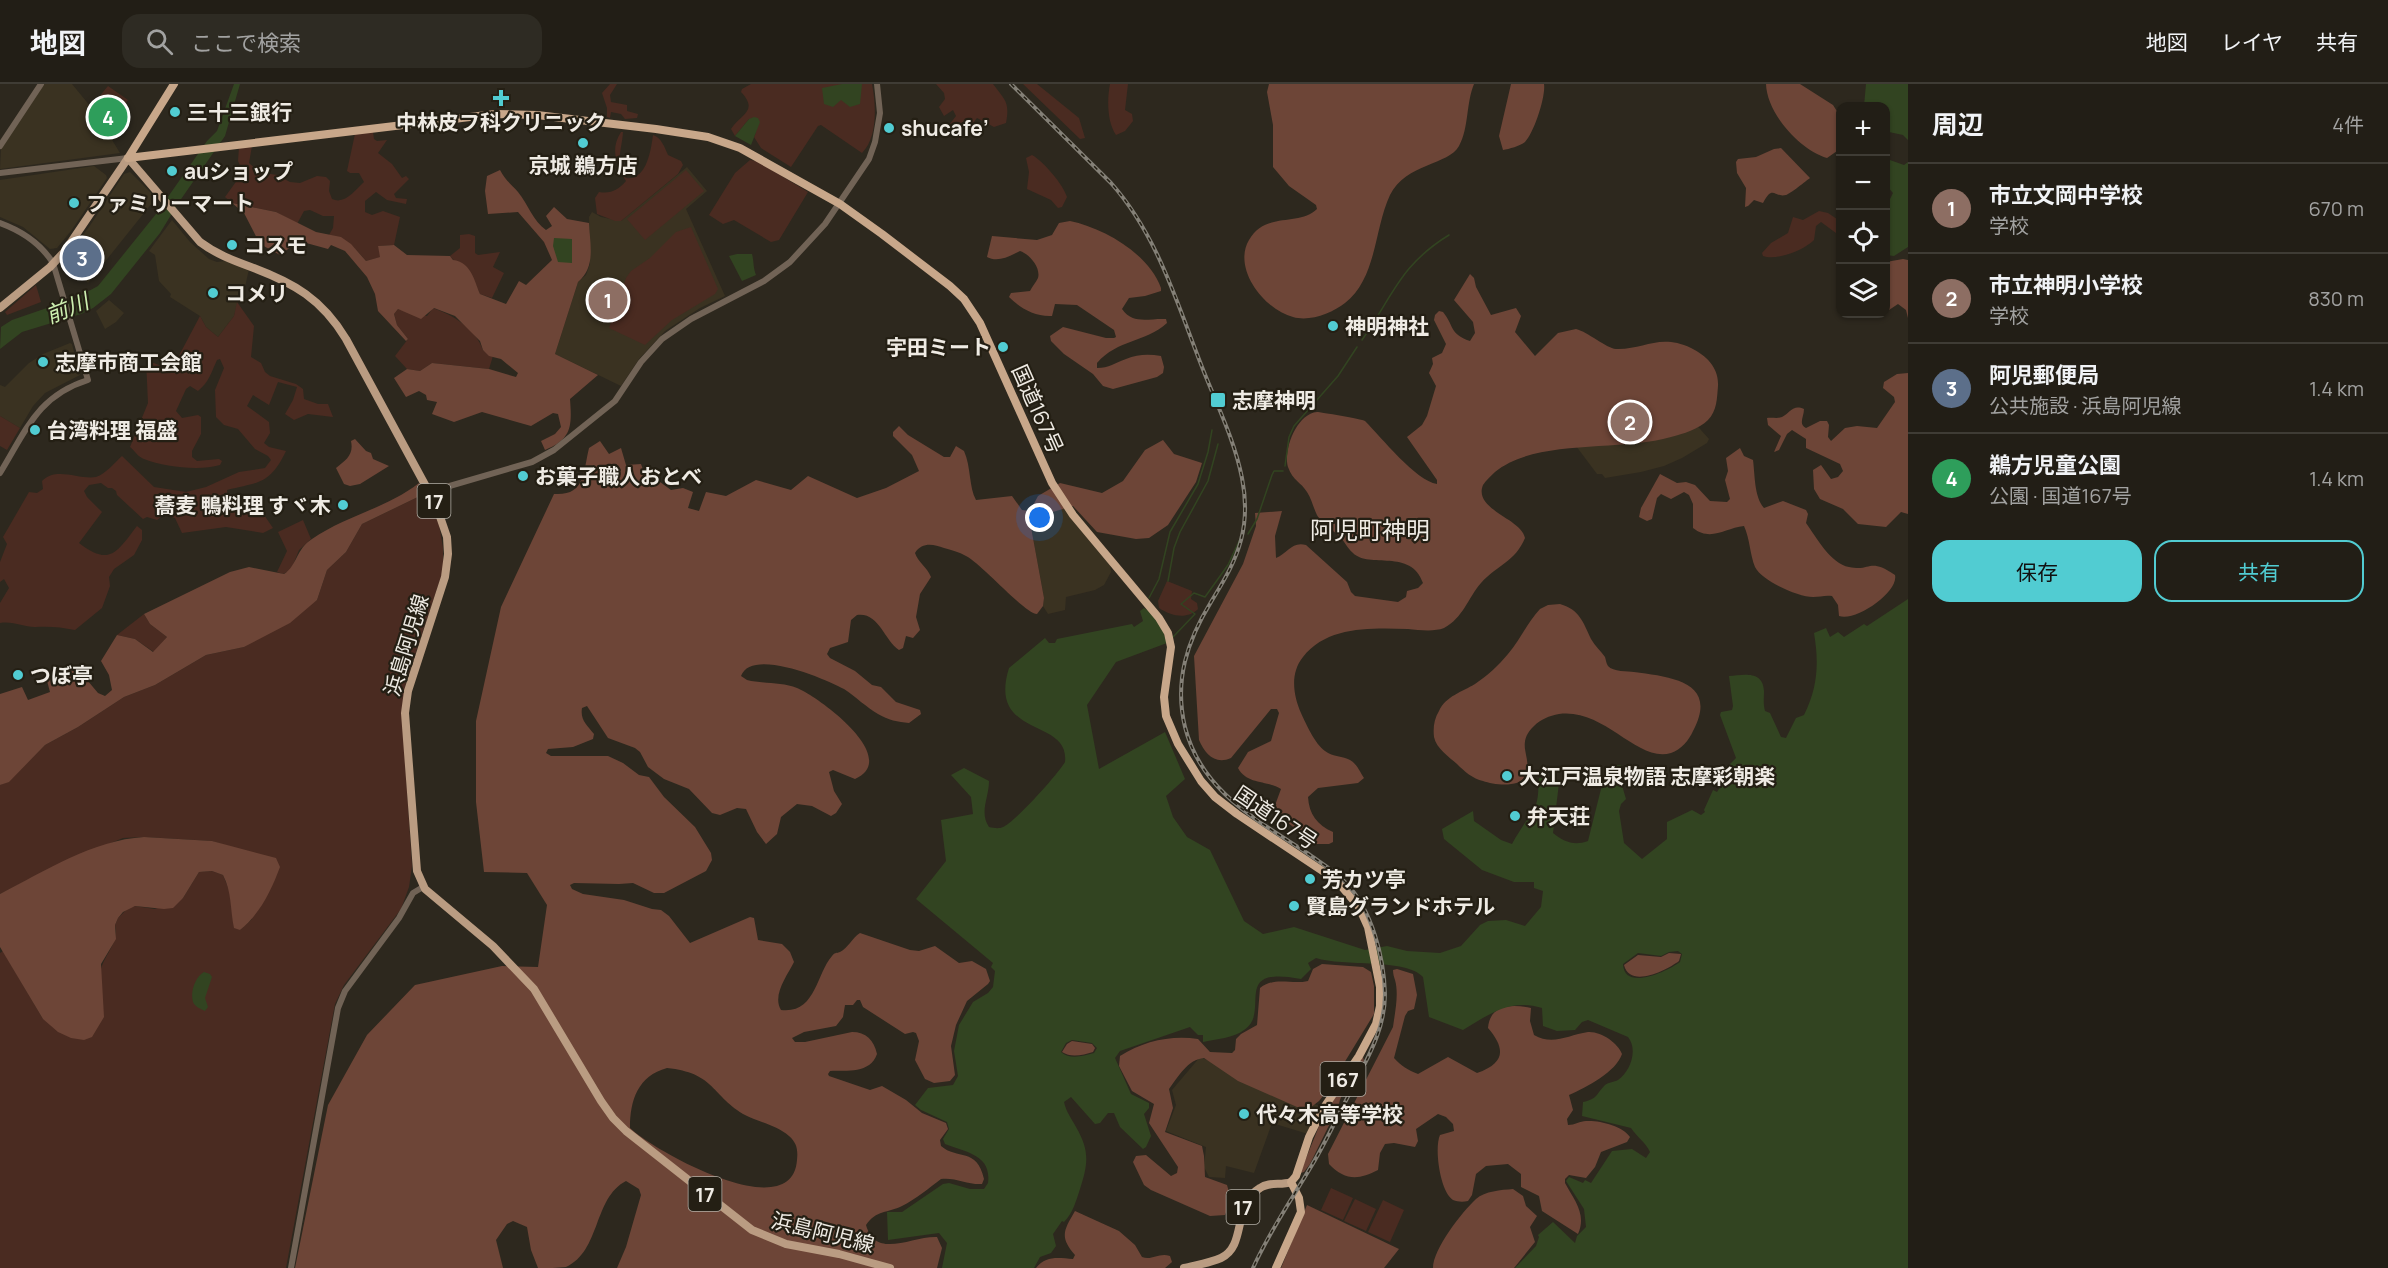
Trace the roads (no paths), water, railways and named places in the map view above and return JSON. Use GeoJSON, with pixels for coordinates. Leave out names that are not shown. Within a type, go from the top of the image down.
{"type":"FeatureCollection","features":[{"type":"Feature","properties":{"kind":"highway"},"geometry":{"type":"LineString","coordinates":[[128,158],[174,84]]}},
{"type":"Feature","properties":{"kind":"highway","name":"国道167号"},"geometry":{"type":"LineString","coordinates":[[128,158],[495,114],[537,115],[656,129],[723,141],[763,159],[840,204],[950,286],[973,310],[1052,483],[1073,514],[1159,618],[1168,633],[1171,646],[1164,697],[1166,716],[1178,744],[1201,781],[1215,797],[1237,814],[1336,879],[1359,907],[1368,927],[1379,973],[1380,1006],[1370,1038],[1323,1109],[1309,1137],[1296,1176],[1291,1182]]}},
{"type":"Feature","properties":{"kind":"highway"},"geometry":{"type":"LineString","coordinates":[[1276,1268],[1301,1212],[1299,1198],[1291,1182]]}},
{"type":"Feature","properties":{"kind":"main road","name":"浜島阿児線"},"geometry":{"type":"LineString","coordinates":[[128,158],[200,242],[212,251],[288,282],[309,295],[330,315],[346,339],[440,512],[446,531],[447,566],[442,590],[408,691],[405,721],[417,871],[423,887],[493,946],[530,984],[546,1005],[601,1101],[626,1131],[752,1230],[786,1244],[839,1254],[890,1268]]}},
{"type":"Feature","properties":{"kind":"main road"},"geometry":{"type":"LineString","coordinates":[[0,308],[53,263],[84,226],[128,158]]}},
{"type":"Feature","properties":{"kind":"main road","name":"17"},"geometry":{"type":"LineString","coordinates":[[1185,1268],[1226,1255],[1235,1242],[1242,1210],[1251,1195],[1271,1183],[1291,1182]]}},
{"type":"Feature","properties":{"kind":"street"},"geometry":{"type":"LineString","coordinates":[[0,146],[41,84]]}},
{"type":"Feature","properties":{"kind":"street"},"geometry":{"type":"LineString","coordinates":[[429,492],[532,462],[554,450],[615,400],[641,362],[662,339],[691,319],[748,290],[782,268],[813,239],[864,168],[875,142],[880,113],[877,84]]}},
{"type":"Feature","properties":{"kind":"street","name":"国道167号"},"geometry":{"type":"LineString","coordinates":[[0,173],[128,158]]}},
{"type":"Feature","properties":{"kind":"street"},"geometry":{"type":"LineString","coordinates":[[0,223],[24,234],[53,263],[88,380],[70,386],[51,398],[33,418],[0,473]]}},
{"type":"Feature","properties":{"kind":"street"},"geometry":{"type":"LineString","coordinates":[[291,1268],[338,1008],[345,991],[399,918],[413,893],[423,887]]}},
{"type":"Feature","properties":{"kind":"water","name":"前川"},"geometry":{"type":"Polygon","coordinates":[[[234,84],[240,84],[225,136],[160,233],[111,294],[81,314],[22,332],[0,349],[1,327],[12,320],[76,298],[98,286],[156,214],[207,141],[217,131],[234,84]]]}},
{"type":"Feature","properties":{"kind":"water"},"geometry":{"type":"Polygon","coordinates":[[[842,84],[862,84],[860,104],[850,107],[841,100],[833,107],[824,104],[822,88],[842,84]]]}},
{"type":"Feature","properties":{"kind":"water"},"geometry":{"type":"Polygon","coordinates":[[[1866,84],[1908,84],[1908,140],[1903,135],[1890,132],[1890,102],[1864,102],[1866,84]]]}},
{"type":"Feature","properties":{"kind":"water"},"geometry":{"type":"Polygon","coordinates":[[[754,117],[760,122],[751,145],[735,136],[749,119],[754,117]]]}},
{"type":"Feature","properties":{"kind":"water"},"geometry":{"type":"Polygon","coordinates":[[[1890,160],[1904,165],[1908,162],[1908,247],[1894,256],[1890,256],[1890,199],[1893,193],[1890,190],[1890,160]]]}},
{"type":"Feature","properties":{"kind":"water"},"geometry":{"type":"Polygon","coordinates":[[[554,238],[572,239],[572,263],[558,262],[553,246],[554,238]]]}},
{"type":"Feature","properties":{"kind":"water"},"geometry":{"type":"Polygon","coordinates":[[[752,254],[756,275],[742,281],[729,256],[752,254]]]}},
{"type":"Feature","properties":{"kind":"water"},"geometry":{"type":"Polygon","coordinates":[[[1908,599],[1908,1268],[1515,1268],[1536,1246],[1538,1235],[1553,1222],[1575,1243],[1577,1236],[1586,1227],[1584,1209],[1566,1181],[1569,1177],[1583,1183],[1585,1180],[1591,1183],[1612,1151],[1632,1149],[1646,1158],[1650,1152],[1631,1128],[1582,1116],[1583,1102],[1594,1098],[1608,1083],[1618,1080],[1630,1066],[1633,1054],[1628,1037],[1588,1020],[1582,1022],[1575,1030],[1557,1031],[1543,1026],[1542,1008],[1530,1005],[1500,1009],[1463,1030],[1429,1017],[1423,977],[1415,971],[1389,965],[1328,961],[1316,958],[1308,963],[1311,969],[1301,979],[1279,976],[1266,979],[1259,984],[1252,1022],[1240,1033],[1203,1042],[1203,1035],[1198,1035],[1190,1027],[1120,1051],[1115,1058],[1131,1094],[1149,1103],[1149,1108],[1144,1114],[1151,1136],[1143,1149],[1120,1127],[1114,1113],[1108,1113],[1100,1123],[1095,1124],[1071,1097],[1064,1102],[1084,1143],[1085,1172],[1072,1211],[1053,1234],[1056,1246],[1051,1253],[1040,1257],[1034,1268],[942,1268],[947,1243],[939,1233],[888,1240],[887,1212],[902,1212],[943,1184],[984,1189],[988,1183],[986,1166],[981,1160],[968,1152],[945,1144],[943,1139],[949,1129],[947,1122],[915,1105],[928,1088],[953,1085],[958,1076],[954,1051],[959,1025],[973,1002],[993,987],[995,971],[991,967],[993,963],[916,899],[946,861],[941,820],[973,814],[971,797],[951,775],[964,768],[989,781],[985,805],[986,821],[989,827],[1000,828],[1009,824],[1026,808],[1065,762],[1063,748],[1055,738],[1018,717],[1009,706],[1005,691],[1009,668],[1045,638],[1049,643],[1055,643],[1057,639],[1132,624],[1134,627],[1143,621],[1140,611],[1144,608],[1156,619],[1167,643],[1116,662],[1087,705],[1099,769],[1165,732],[1185,779],[1166,796],[1173,817],[1187,837],[1210,850],[1244,921],[1263,934],[1294,927],[1365,950],[1387,946],[1407,951],[1440,953],[1461,946],[1480,925],[1488,921],[1506,920],[1525,926],[1541,907],[1543,891],[1534,888],[1534,882],[1514,882],[1482,870],[1444,839],[1442,829],[1473,811],[1474,821],[1501,840],[1512,844],[1535,807],[1539,778],[1542,778],[1559,783],[1553,833],[1569,842],[1588,841],[1604,777],[1610,781],[1611,768],[1614,765],[1621,765],[1624,776],[1621,782],[1626,799],[1619,811],[1624,843],[1642,859],[1667,839],[1667,822],[1692,810],[1701,815],[1705,812],[1713,790],[1717,792],[1729,773],[1724,770],[1736,758],[1720,715],[1721,712],[1732,710],[1733,706],[1729,676],[1751,675],[1760,680],[1763,684],[1765,711],[1770,713],[1781,737],[1786,738],[1796,718],[1804,715],[1815,685],[1817,655],[1814,633],[1826,628],[1830,637],[1838,632],[1844,637],[1864,624],[1867,626],[1908,599]],[[1678,951],[1661,956],[1638,953],[1623,964],[1625,972],[1631,977],[1638,978],[1657,974],[1680,962],[1682,954],[1678,951]],[[1072,1040],[1066,1043],[1061,1052],[1068,1056],[1077,1057],[1094,1053],[1097,1048],[1092,1043],[1072,1040]]]}},
{"type":"Feature","properties":{"kind":"water"},"geometry":{"type":"Polygon","coordinates":[[[204,972],[212,977],[205,998],[208,1007],[205,1011],[195,1005],[192,998],[196,981],[204,972]]]}},
{"type":"Feature","properties":{"kind":"waterway"},"geometry":{"type":"LineString","coordinates":[[1362,340],[1408,270],[1432,246],[1449,235]]}},
{"type":"Feature","properties":{"kind":"waterway"},"geometry":{"type":"LineString","coordinates":[[1285,466],[1289,437],[1294,426],[1338,376],[1357,347]]}},
{"type":"Feature","properties":{"kind":"waterway"},"geometry":{"type":"LineString","coordinates":[[1149,598],[1159,579],[1170,532],[1198,484],[1212,430]]}},
{"type":"Feature","properties":{"kind":"waterway"},"geometry":{"type":"LineString","coordinates":[[1168,581],[1174,548],[1180,532],[1208,481],[1218,444]]}},
{"type":"Feature","properties":{"kind":"waterway"},"geometry":{"type":"LineString","coordinates":[[1248,534],[1257,519],[1274,471],[1283,471]]}},
{"type":"Feature","properties":{"kind":"waterway"},"geometry":{"type":"LineString","coordinates":[[1173,637],[1195,614],[1181,604],[1194,593],[1205,597],[1228,565],[1241,537]]}},
{"type":"Feature","properties":{"kind":"railway"},"geometry":{"type":"LineString","coordinates":[[1011,84],[1111,183],[1142,226],[1166,273],[1226,425],[1239,465],[1245,501],[1241,540],[1228,572],[1195,632],[1182,678],[1182,710],[1193,749],[1217,786],[1233,801],[1328,867],[1347,884],[1356,895],[1370,921],[1379,950],[1385,994],[1382,1019],[1375,1042],[1323,1146],[1273,1229],[1253,1268]]}},
{"type":"Feature","properties":{"kind":"place","name":"中林皮フ科クリニック"},"geometry":{"type":"Point","coordinates":[501,98]}},
{"type":"Feature","properties":{"kind":"place","name":"三十三銀行"},"geometry":{"type":"Point","coordinates":[175,112]}},
{"type":"Feature","properties":{"kind":"place","name":"鵜方児童公園"},"geometry":{"type":"Point","coordinates":[108,117]}},
{"type":"Feature","properties":{"kind":"place","name":"shucafe’"},"geometry":{"type":"Point","coordinates":[889,128]}},
{"type":"Feature","properties":{"kind":"place","name":"京城 鵜方店"},"geometry":{"type":"Point","coordinates":[583,143]}},
{"type":"Feature","properties":{"kind":"place","name":"auショップ"},"geometry":{"type":"Point","coordinates":[172,171]}},
{"type":"Feature","properties":{"kind":"place","name":"ファミリーマート"},"geometry":{"type":"Point","coordinates":[74,203]}},
{"type":"Feature","properties":{"kind":"place","name":"コスモ"},"geometry":{"type":"Point","coordinates":[232,245]}},
{"type":"Feature","properties":{"kind":"place","name":"阿児郵便局"},"geometry":{"type":"Point","coordinates":[82,258]}},
{"type":"Feature","properties":{"kind":"place","name":"コメリ"},"geometry":{"type":"Point","coordinates":[213,293]}},
{"type":"Feature","properties":{"kind":"place","name":"市立文岡中学校"},"geometry":{"type":"Point","coordinates":[608,300]}},
{"type":"Feature","properties":{"kind":"place","name":"神明神社"},"geometry":{"type":"Point","coordinates":[1333,326]}},
{"type":"Feature","properties":{"kind":"place","name":"宇田ミート"},"geometry":{"type":"Point","coordinates":[1003,347]}},
{"type":"Feature","properties":{"kind":"place","name":"志摩市商工会館"},"geometry":{"type":"Point","coordinates":[43,362]}},
{"type":"Feature","properties":{"kind":"place","name":"志摩神明"},"geometry":{"type":"Point","coordinates":[1218,400]}},
{"type":"Feature","properties":{"kind":"place","name":"市立神明小学校"},"geometry":{"type":"Point","coordinates":[1630,422]}},
{"type":"Feature","properties":{"kind":"place","name":"台湾料理 福盛"},"geometry":{"type":"Point","coordinates":[35,430]}},
{"type":"Feature","properties":{"kind":"place","name":"お菓子職人おとべ"},"geometry":{"type":"Point","coordinates":[523,476]}},
{"type":"Feature","properties":{"kind":"place","name":"蕎麦 鴨料理 すヾ木"},"geometry":{"type":"Point","coordinates":[343,505]}},
{"type":"Feature","properties":{"kind":"place","name":"つぼ亭"},"geometry":{"type":"Point","coordinates":[18,675]}},
{"type":"Feature","properties":{"kind":"place","name":"大江戸温泉物語 志摩彩朝楽"},"geometry":{"type":"Point","coordinates":[1507,776]}},
{"type":"Feature","properties":{"kind":"place","name":"弁天荘"},"geometry":{"type":"Point","coordinates":[1515,816]}},
{"type":"Feature","properties":{"kind":"place","name":"芳カツ亭"},"geometry":{"type":"Point","coordinates":[1310,879]}},
{"type":"Feature","properties":{"kind":"place","name":"賢島グランドホテル"},"geometry":{"type":"Point","coordinates":[1294,906]}},
{"type":"Feature","properties":{"kind":"place","name":"代々木高等学校"},"geometry":{"type":"Point","coordinates":[1244,1114]}},
{"type":"Feature","properties":{"kind":"district","name":"阿児町神明"},"geometry":{"type":"Point","coordinates":[1370,529]}}]}
